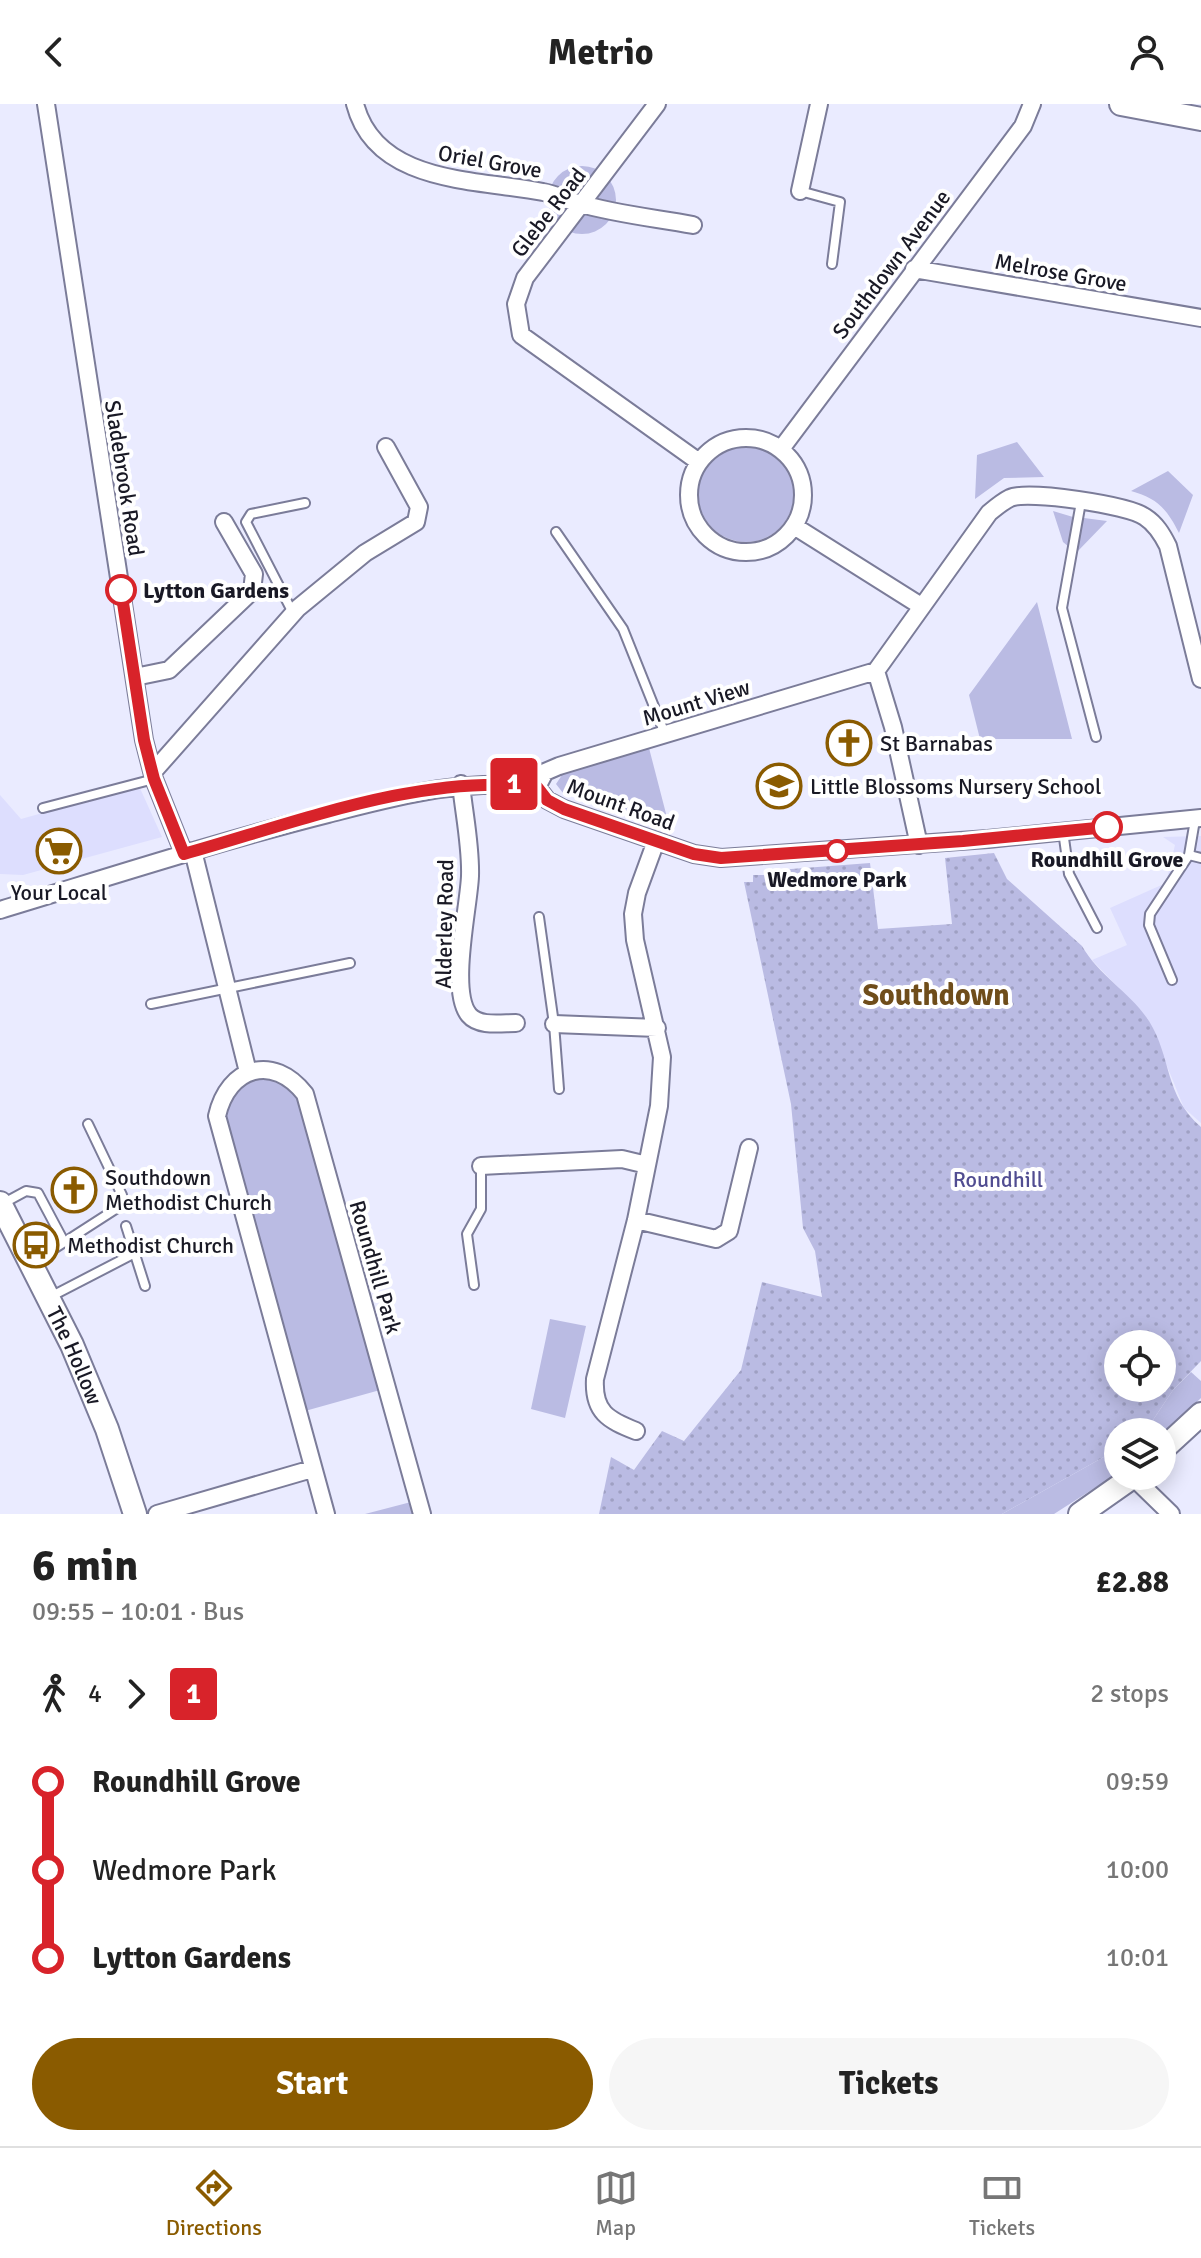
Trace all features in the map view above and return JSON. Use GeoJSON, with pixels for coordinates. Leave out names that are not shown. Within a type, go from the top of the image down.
{"type":"FeatureCollection","features":[{"type":"Feature","properties":{"kind":"street","name":"Sladebrook Road"},"geometry":{"type":"LineString","coordinates":[[46,104],[144,740],[153,776],[189,853]]}},
{"type":"Feature","properties":{"kind":"street","name":"Oriel Grove"},"geometry":{"type":"LineString","coordinates":[[355,104],[366,129],[381,146],[402,162],[429,174],[546,192],[580,204],[693,225]]}},
{"type":"Feature","properties":{"kind":"street","name":"Glebe Road"},"geometry":{"type":"LineString","coordinates":[[657,104],[525,278],[516,304],[521,335],[699,462]]}},
{"type":"Feature","properties":{"kind":"street"},"geometry":{"type":"LineString","coordinates":[[800,191],[819,104]]}},
{"type":"Feature","properties":{"kind":"street","name":"Southdown Avenue"},"geometry":{"type":"LineString","coordinates":[[781,449],[1023,126],[1032,104]]}},
{"type":"Feature","properties":{"kind":"street"},"geometry":{"type":"LineString","coordinates":[[1121,104],[1201,119]]}},
{"type":"Feature","properties":{"kind":"street","name":"Melrose Grove"},"geometry":{"type":"LineString","coordinates":[[914,269],[1201,318]]}},
{"type":"Feature","properties":{"kind":"street"},"geometry":{"type":"LineString","coordinates":[[750,437],[781,449],[801,476],[803,505],[794,526],[780,541],[751,552],[726,548],[708,537],[700,529],[689,497],[699,462],[727,440],[750,437]]}},
{"type":"Feature","properties":{"kind":"street"},"geometry":{"type":"LineString","coordinates":[[153,776],[293,614],[337,574],[416,522],[420,515],[386,447]]}},
{"type":"Feature","properties":{"kind":"street"},"geometry":{"type":"LineString","coordinates":[[919,845],[893,727],[876,671],[989,513],[1011,497],[1028,495],[1081,502],[1143,515],[1160,530],[1168,546],[1201,679]]}},
{"type":"Feature","properties":{"kind":"street"},"geometry":{"type":"LineString","coordinates":[[135,677],[169,670],[252,591],[254,574],[224,522]]}},
{"type":"Feature","properties":{"kind":"street"},"geometry":{"type":"LineString","coordinates":[[794,526],[921,606]]}},
{"type":"Feature","properties":{"kind":"street","name":"Mount View"},"geometry":{"type":"LineString","coordinates":[[537,787],[545,772],[559,766],[876,671]]}},
{"type":"Feature","properties":{"kind":"street","name":"Mount Road"},"geometry":{"type":"LineString","coordinates":[[0,910],[275,827],[461,784],[499,782],[537,787],[547,800],[564,809],[656,841],[721,858],[919,845],[1198,819]]}},
{"type":"Feature","properties":{"kind":"street","name":"Alderley Road"},"geometry":{"type":"LineString","coordinates":[[461,784],[470,873],[461,949],[464,1006],[470,1016],[480,1023],[516,1023]]}},
{"type":"Feature","properties":{"kind":"street"},"geometry":{"type":"LineString","coordinates":[[636,1431],[610,1420],[594,1398],[595,1379],[636,1220],[659,1106],[662,1057],[635,940],[633,914],[637,893],[656,841]]}},
{"type":"Feature","properties":{"kind":"street"},"geometry":{"type":"LineString","coordinates":[[189,853],[248,1072],[234,1080],[221,1096],[217,1116],[326,1514]]}},
{"type":"Feature","properties":{"kind":"street"},"geometry":{"type":"LineString","coordinates":[[554,1024],[657,1028]]}},
{"type":"Feature","properties":{"kind":"street","name":"Roundhill Park"},"geometry":{"type":"LineString","coordinates":[[248,1072],[260,1070],[285,1076],[305,1094],[422,1514]]}},
{"type":"Feature","properties":{"kind":"street"},"geometry":{"type":"LineString","coordinates":[[636,1220],[716,1239],[729,1231],[749,1148]]}},
{"type":"Feature","properties":{"kind":"street"},"geometry":{"type":"LineString","coordinates":[[481,1166],[622,1159],[647,1165]]}},
{"type":"Feature","properties":{"kind":"street","name":"The Hollow"},"geometry":{"type":"LineString","coordinates":[[0,1204],[49,1297],[92,1392],[135,1514]]}},
{"type":"Feature","properties":{"kind":"street"},"geometry":{"type":"LineString","coordinates":[[1176,1437],[1201,1414]]}},
{"type":"Feature","properties":{"kind":"street"},"geometry":{"type":"LineString","coordinates":[[157,1514],[312,1469]]}},
{"type":"Feature","properties":{"kind":"street"},"geometry":{"type":"LineString","coordinates":[[1080,1514],[1116,1490]]}},
{"type":"Feature","properties":{"kind":"street"},"geometry":{"type":"LineString","coordinates":[[1148,1490],[1171,1514]]}},
{"type":"Feature","properties":{"kind":"street"},"geometry":{"type":"LineString","coordinates":[[1095,1514],[1109,1496]]}},
{"type":"Feature","properties":{"kind":"lane"},"geometry":{"type":"LineString","coordinates":[[800,191],[840,202],[832,264]]}},
{"type":"Feature","properties":{"kind":"lane"},"geometry":{"type":"LineString","coordinates":[[1081,502],[1062,608],[1096,737]]}},
{"type":"Feature","properties":{"kind":"lane"},"geometry":{"type":"LineString","coordinates":[[293,614],[246,522],[251,514],[305,503]]}},
{"type":"Feature","properties":{"kind":"lane"},"geometry":{"type":"LineString","coordinates":[[556,532],[623,629],[665,734]]}},
{"type":"Feature","properties":{"kind":"lane"},"geometry":{"type":"LineString","coordinates":[[43,808],[153,776]]}},
{"type":"Feature","properties":{"kind":"lane"},"geometry":{"type":"LineString","coordinates":[[1172,980],[1149,925],[1150,914],[1189,855],[1198,819]]}},
{"type":"Feature","properties":{"kind":"lane"},"geometry":{"type":"LineString","coordinates":[[1063,830],[1069,874],[1097,928]]}},
{"type":"Feature","properties":{"kind":"lane"},"geometry":{"type":"LineString","coordinates":[[1189,855],[1201,858]]}},
{"type":"Feature","properties":{"kind":"lane"},"geometry":{"type":"LineString","coordinates":[[539,917],[554,1024],[559,1089]]}},
{"type":"Feature","properties":{"kind":"lane"},"geometry":{"type":"LineString","coordinates":[[151,1004],[350,963]]}},
{"type":"Feature","properties":{"kind":"lane"},"geometry":{"type":"LineString","coordinates":[[32,1264],[63,1240],[122,1205],[122,1195],[88,1124]]}},
{"type":"Feature","properties":{"kind":"lane"},"geometry":{"type":"LineString","coordinates":[[474,1285],[467,1234],[481,1209],[481,1166]]}},
{"type":"Feature","properties":{"kind":"lane"},"geometry":{"type":"LineString","coordinates":[[0,1204],[26,1191],[38,1193],[63,1240]]}},
{"type":"Feature","properties":{"kind":"lane"},"geometry":{"type":"LineString","coordinates":[[126,1226],[145,1286]]}},
{"type":"Feature","properties":{"kind":"lane"},"geometry":{"type":"LineString","coordinates":[[49,1297],[135,1253]]}},
{"type":"Feature","properties":{"kind":"shaded area"},"geometry":{"type":"Polygon","coordinates":[[[139,786],[162,837],[23,875],[0,874],[0,795],[21,819],[139,786]]]}},
{"type":"Feature","properties":{"kind":"shaded area"},"geometry":{"type":"Polygon","coordinates":[[[1201,836],[1201,1123],[1184,1108],[1148,1019],[1092,960],[1127,945],[1110,908],[1166,883],[1175,845],[1163,837],[1201,836]]]}},
{"type":"Feature","properties":{"kind":"green space"},"geometry":{"type":"Polygon","coordinates":[[[589,166],[610,181],[616,200],[614,213],[606,224],[589,234],[575,234],[558,224],[550,213],[548,193],[558,176],[569,168],[589,166]]]}},
{"type":"Feature","properties":{"kind":"green space"},"geometry":{"type":"Polygon","coordinates":[[[1017,442],[1044,477],[1004,478],[975,499],[977,455],[1017,442]]]}},
{"type":"Feature","properties":{"kind":"green space"},"geometry":{"type":"Polygon","coordinates":[[[737,446],[755,446],[773,454],[786,467],[794,485],[791,513],[773,534],[755,542],[737,542],[719,534],[706,521],[698,503],[698,485],[706,467],[719,454],[737,446]]]}},
{"type":"Feature","properties":{"kind":"green space"},"geometry":{"type":"Polygon","coordinates":[[[1168,471],[1193,495],[1179,533],[1160,506],[1148,497],[1131,491],[1168,471]]]}},
{"type":"Feature","properties":{"kind":"green space"},"geometry":{"type":"Polygon","coordinates":[[[1053,511],[1073,517],[1069,547],[1063,542],[1053,511]]]}},
{"type":"Feature","properties":{"kind":"green space"},"geometry":{"type":"Polygon","coordinates":[[[1084,518],[1107,521],[1076,553],[1081,521],[1084,518]]]}},
{"type":"Feature","properties":{"kind":"green space"},"geometry":{"type":"Polygon","coordinates":[[[1037,602],[1072,739],[980,739],[969,695],[1037,602]]]}},
{"type":"Feature","properties":{"kind":"green space"},"geometry":{"type":"Polygon","coordinates":[[[649,748],[670,829],[563,793],[556,784],[564,772],[649,748]]]}},
{"type":"Feature","properties":{"kind":"green space","name":"Roundhill"},"geometry":{"type":"Polygon","coordinates":[[[994,853],[1007,879],[1082,946],[1149,1021],[1180,1102],[1201,1127],[1201,1361],[1176,1387],[1176,1330],[1104,1330],[1104,1402],[1165,1402],[1154,1418],[1104,1418],[1104,1457],[1002,1514],[599,1514],[611,1457],[634,1470],[662,1431],[684,1441],[741,1370],[762,1282],[822,1297],[815,1251],[803,1228],[791,1104],[744,882],[753,882],[753,875],[765,875],[765,871],[870,863],[878,929],[952,924],[945,858],[994,853]]]}},
{"type":"Feature","properties":{"kind":"green space"},"geometry":{"type":"Polygon","coordinates":[[[262,1077],[285,1086],[301,1104],[380,1390],[305,1411],[223,1122],[235,1093],[246,1083],[262,1077]]]}},
{"type":"Feature","properties":{"kind":"green space"},"geometry":{"type":"Polygon","coordinates":[[[550,1319],[586,1326],[565,1418],[531,1409],[550,1319]]]}},
{"type":"Feature","properties":{"kind":"green space"},"geometry":{"type":"Polygon","coordinates":[[[1191,1372],[1201,1381],[1201,1398],[1176,1422],[1176,1418],[1154,1418],[1165,1402],[1176,1402],[1176,1387],[1191,1372]]]}},
{"type":"Feature","properties":{"kind":"green space"},"geometry":{"type":"Polygon","coordinates":[[[1104,1457],[1104,1482],[1054,1514],[1002,1514],[1104,1457]]]}},
{"type":"Feature","properties":{"kind":"green space"},"geometry":{"type":"Polygon","coordinates":[[[411,1502],[414,1514],[365,1514],[411,1502]]]}},
{"type":"Feature","properties":{"kind":"bus line","name":"1"},"geometry":{"type":"LineString","coordinates":[[121,590],[144,740],[154,779],[184,854],[378,802],[481,782],[537,787],[547,800],[564,809],[707,857],[751,857],[919,845],[1107,827]]}},
{"type":"Feature","properties":{"kind":"place","name":"Lytton Gardens"},"geometry":{"type":"Point","coordinates":[121,590]}},
{"type":"Feature","properties":{"kind":"place","name":"St Barnabas"},"geometry":{"type":"Point","coordinates":[849,743]}},
{"type":"Feature","properties":{"kind":"place","name":"Little Blossoms Nursery School"},"geometry":{"type":"Point","coordinates":[779,786]}},
{"type":"Feature","properties":{"kind":"place","name":"Roundhill Grove"},"geometry":{"type":"Point","coordinates":[1107,827]}},
{"type":"Feature","properties":{"kind":"place","name":"Your Local"},"geometry":{"type":"Point","coordinates":[59,851]}},
{"type":"Feature","properties":{"kind":"place","name":"Wedmore Park"},"geometry":{"type":"Point","coordinates":[837,851]}},
{"type":"Feature","properties":{"kind":"place","name":"Southdown Methodist Church"},"geometry":{"type":"Point","coordinates":[74,1190]}},
{"type":"Feature","properties":{"kind":"place","name":"Methodist Church"},"geometry":{"type":"Point","coordinates":[36,1245]}},
{"type":"Feature","properties":{"kind":"district","name":"Southdown"},"geometry":{"type":"Point","coordinates":[936,995]}}]}
